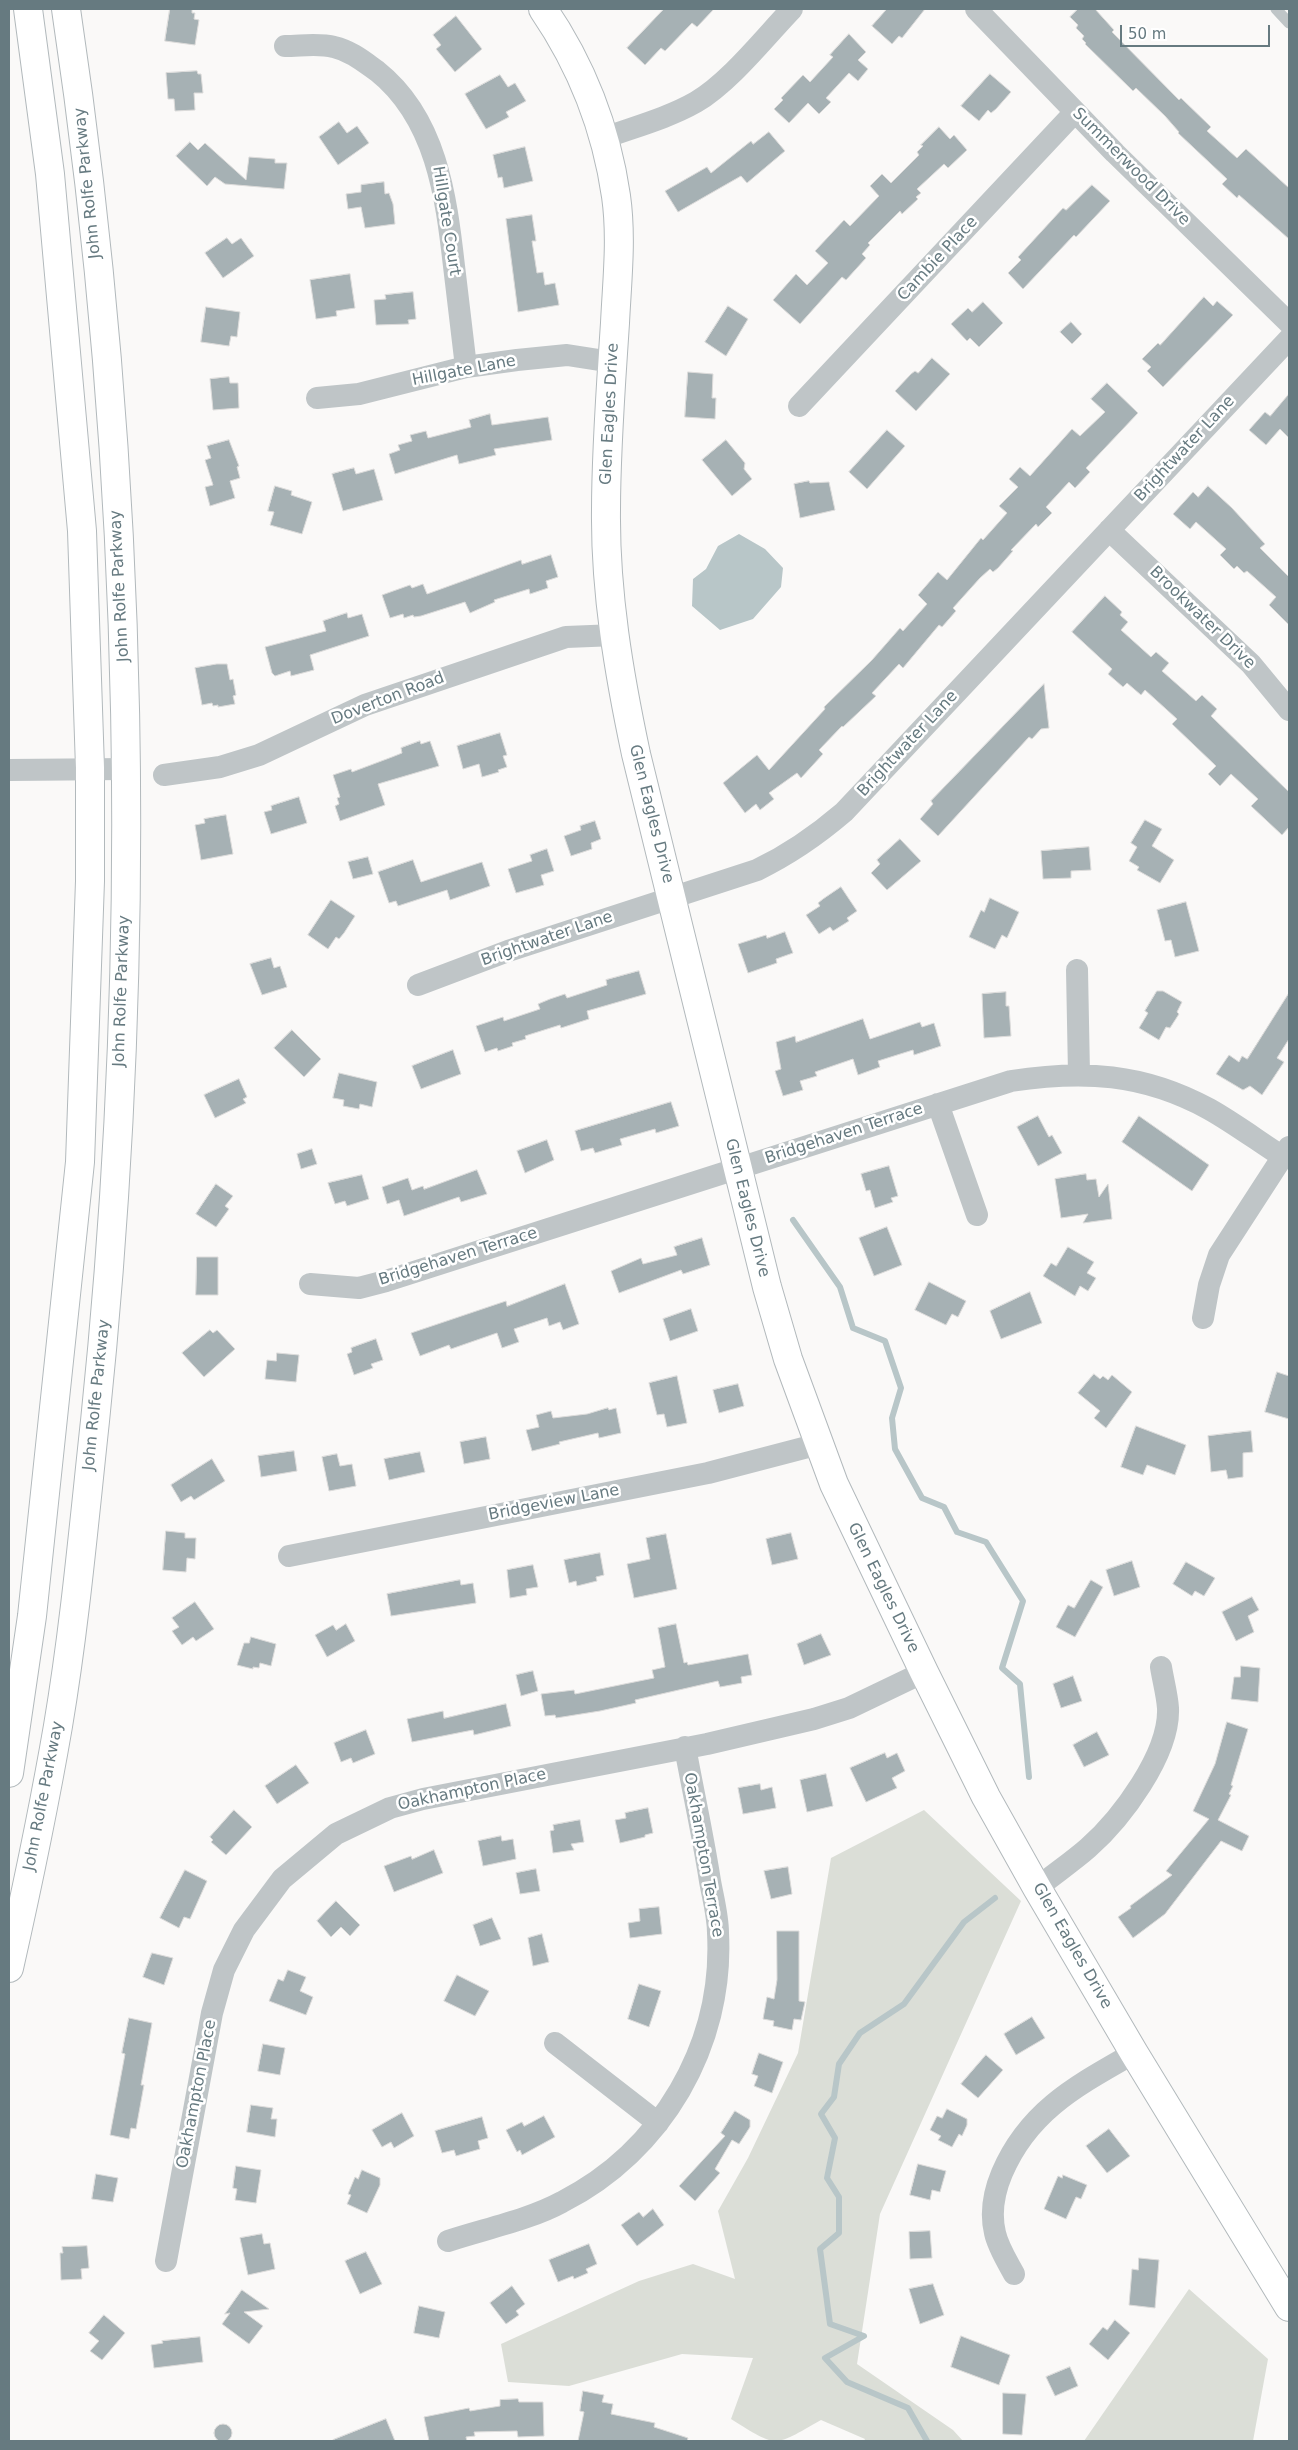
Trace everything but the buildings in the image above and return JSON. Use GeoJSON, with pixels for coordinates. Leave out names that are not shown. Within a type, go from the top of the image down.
{"type":"FeatureCollection","features":[{"type":"Feature","properties":{"kind":"main road"},"geometry":{"type":"LineString","coordinates":[[9,1773],[32,1616],[80,1162],[90,881],[90,768],[81,521],[50,174],[28,9]]}},
{"type":"Feature","properties":{"kind":"main road","name":"John Rolfe Parkway"},"geometry":{"type":"LineString","coordinates":[[9,1968],[32,1866],[58,1721],[81,1553],[107,1302],[115,1196],[120,1060],[126,769],[120,579],[107,351],[76,77],[66,9]]}},
{"type":"Feature","properties":{"kind":"main road","name":"Glen Eagles Drive"},"geometry":{"type":"LineString","coordinates":[[543,9],[566,43],[587,86],[604,138],[616,196],[618,227],[606,513],[609,581],[624,695],[636,754],[767,1287],[788,1359],[848,1516],[986,1797],[1134,2053],[1289,2307]]}},
{"type":"Feature","properties":{"kind":"street"},"geometry":{"type":"LineString","coordinates":[[604,138],[680,111],[697,102],[715,88],[792,9]]}},
{"type":"Feature","properties":{"kind":"street","name":"Summerwood Drive"},"geometry":{"type":"LineString","coordinates":[[976,9],[1075,112],[1289,323]]}},
{"type":"Feature","properties":{"kind":"street","name":"Hillgate Court"},"geometry":{"type":"LineString","coordinates":[[285,46],[323,45],[348,51],[384,77],[416,117],[436,160],[444,192],[466,368]]}},
{"type":"Feature","properties":{"kind":"street","name":"Cambie Place"},"geometry":{"type":"LineString","coordinates":[[799,406],[1075,112]]}},
{"type":"Feature","properties":{"kind":"street","name":"Brightwater Lane"},"geometry":{"type":"LineString","coordinates":[[418,985],[508,951],[757,870],[787,856],[814,838],[844,812],[1289,339]]}},
{"type":"Feature","properties":{"kind":"street","name":"Hillgate Lane"},"geometry":{"type":"LineString","coordinates":[[317,398],[359,394],[466,368],[567,355],[612,362]]}},
{"type":"Feature","properties":{"kind":"street","name":"Brookwater Drive"},"geometry":{"type":"LineString","coordinates":[[1109,530],[1251,664],[1289,710]]}},
{"type":"Feature","properties":{"kind":"street","name":"Doverton Road"},"geometry":{"type":"LineString","coordinates":[[164,775],[220,767],[259,755],[365,705],[566,637],[616,635]]}},
{"type":"Feature","properties":{"kind":"street"},"geometry":{"type":"LineString","coordinates":[[9,770],[126,769]]}},
{"type":"Feature","properties":{"kind":"street"},"geometry":{"type":"LineString","coordinates":[[1077,970],[1079,1074]]}},
{"type":"Feature","properties":{"kind":"street","name":"Bridgehaven Terrace"},"geometry":{"type":"LineString","coordinates":[[310,1284],[359,1288],[386,1281],[1011,1081],[1055,1074],[1108,1076],[1160,1087],[1208,1109],[1286,1152]]}},
{"type":"Feature","properties":{"kind":"street"},"geometry":{"type":"LineString","coordinates":[[938,1104],[977,1214]]}},
{"type":"Feature","properties":{"kind":"street"},"geometry":{"type":"LineString","coordinates":[[1203,1318],[1209,1285],[1219,1255],[1286,1152]]}},
{"type":"Feature","properties":{"kind":"street","name":"Bridgeview Lane"},"geometry":{"type":"LineString","coordinates":[[289,1556],[708,1472],[819,1444]]}},
{"type":"Feature","properties":{"kind":"street"},"geometry":{"type":"LineString","coordinates":[[1037,1888],[1088,1848],[1108,1828],[1129,1802],[1150,1768],[1166,1728],[1168,1709],[1161,1666]]}},
{"type":"Feature","properties":{"kind":"street","name":"Oakhampton Place"},"geometry":{"type":"LineString","coordinates":[[166,2261],[212,2012],[224,1970],[244,1930],[282,1878],[336,1834],[390,1808],[423,1799],[707,1744],[814,1719],[848,1708],[924,1672]]}},
{"type":"Feature","properties":{"kind":"street","name":"Oakhampton Terrace"},"geometry":{"type":"LineString","coordinates":[[448,2241],[560,2204],[608,2175],[630,2155],[658,2123],[690,2074],[701,2050],[715,2001],[719,1965],[718,1931],[685,1747]]}},
{"type":"Feature","properties":{"kind":"street"},"geometry":{"type":"LineString","coordinates":[[554,2043],[658,2123]]}},
{"type":"Feature","properties":{"kind":"street"},"geometry":{"type":"LineString","coordinates":[[1014,2274],[997,2240],[992,2210],[998,2183],[1007,2163],[1021,2138],[1058,2099],[1082,2082],[1134,2053]]}},
{"type":"Feature","properties":{"kind":"lane"},"geometry":{"type":"LineString","coordinates":[[1276,9],[1289,23]]}},
{"type":"Feature","properties":{"kind":"shaded area"},"geometry":{"type":"Polygon","coordinates":[[[739,534],[765,549],[783,568],[781,587],[753,619],[720,630],[692,606],[693,579],[706,569],[718,546],[739,534]]]}},
{"type":"Feature","properties":{"kind":"shaded area"},"geometry":{"type":"Polygon","coordinates":[[[924,1810],[1021,1901],[880,2214],[857,2364],[953,2430],[963,2441],[864,2441],[865,2439],[821,2420],[784,2439],[768,2440],[731,2419],[753,2358],[682,2354],[569,2386],[508,2382],[501,2344],[639,2281],[693,2264],[735,2279],[718,2211],[748,2158],[798,2053],[831,1858],[924,1810]]]}},
{"type":"Feature","properties":{"kind":"shaded area"},"geometry":{"type":"Polygon","coordinates":[[[1189,2289],[1268,2359],[1253,2441],[1084,2441],[1189,2289]]]}},
{"type":"Feature","properties":{"kind":"waterway"},"geometry":{"type":"LineString","coordinates":[[793,1220],[840,1287],[853,1328],[885,1341],[901,1388],[892,1418],[895,1449],[922,1498],[944,1507],[957,1532],[986,1542],[1023,1601],[1002,1668],[1020,1684],[1029,1777]]}},
{"type":"Feature","properties":{"kind":"waterway"},"geometry":{"type":"LineString","coordinates":[[927,2441],[908,2408],[847,2382],[825,2358],[864,2336],[830,2324],[820,2249],[839,2233],[839,2197],[827,2178],[835,2138],[821,2114],[834,2097],[839,2064],[860,2033],[904,2004],[964,1922],[995,1898]]}}]}
